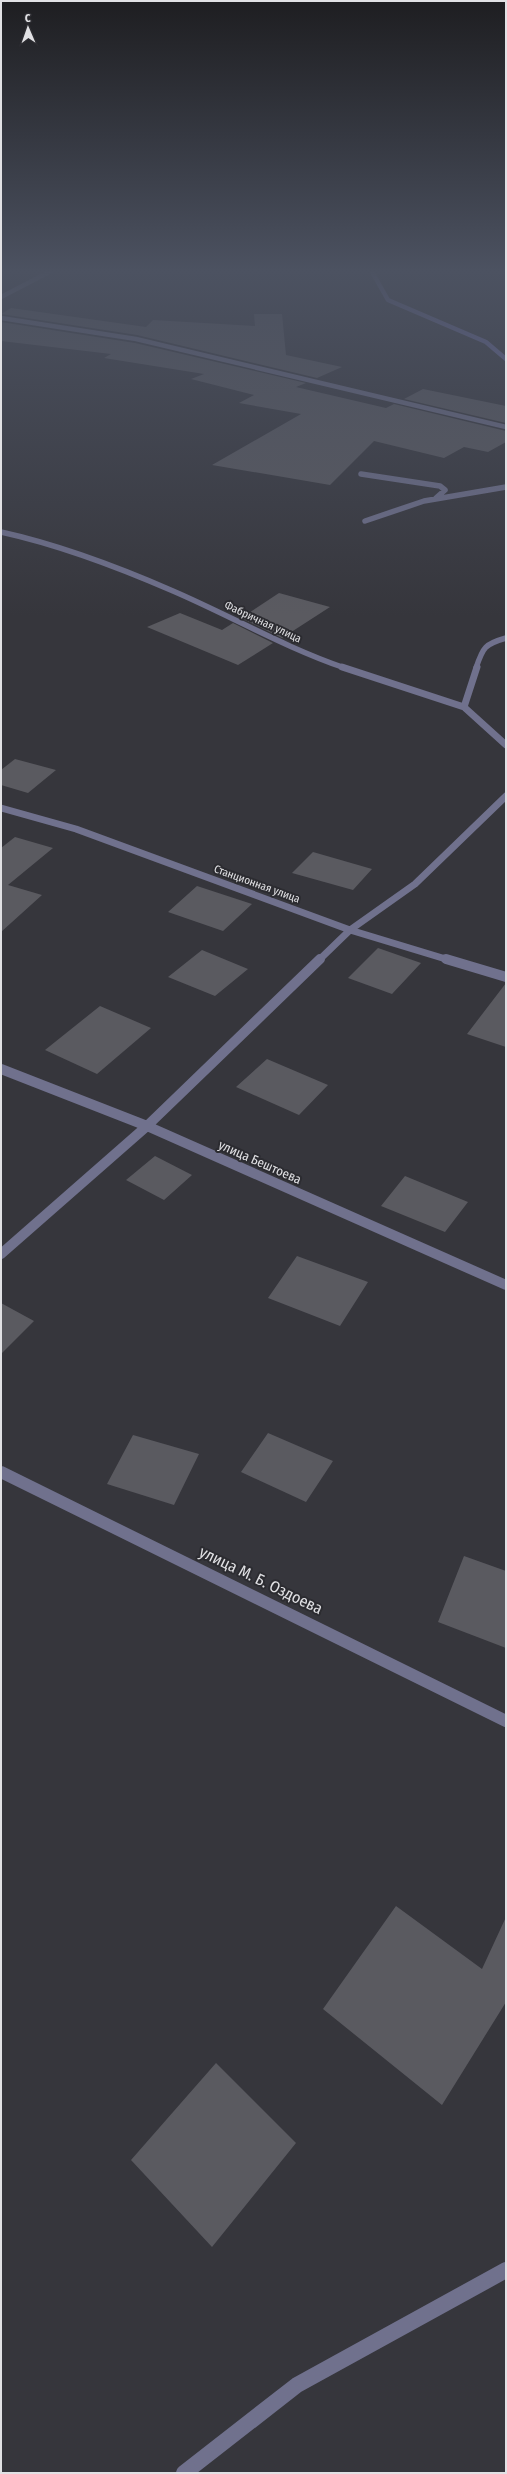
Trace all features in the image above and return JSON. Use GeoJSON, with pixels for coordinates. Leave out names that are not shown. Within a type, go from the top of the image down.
{"type":"FeatureCollection","features":[{"type":"Feature","properties":{"kind":"street"},"geometry":{"type":"LineString","coordinates":[[331,385],[506,427]]}},
{"type":"Feature","properties":{"kind":"street"},"geometry":{"type":"LineString","coordinates":[[361,474],[440,486],[445,490],[436,498]]}},
{"type":"Feature","properties":{"kind":"street"},"geometry":{"type":"LineString","coordinates":[[365,521],[404,507],[436,498],[506,486]]}},
{"type":"Feature","properties":{"kind":"street","name":"Фабричная улица"},"geometry":{"type":"LineString","coordinates":[[1,532],[46,542],[173,591],[314,657],[464,707],[506,746]]}},
{"type":"Feature","properties":{"kind":"street"},"geometry":{"type":"LineString","coordinates":[[464,707],[482,650],[489,643],[506,638]]}},
{"type":"Feature","properties":{"kind":"street"},"geometry":{"type":"LineString","coordinates":[[1,1254],[147,1126],[350,930],[415,884],[506,796]]}},
{"type":"Feature","properties":{"kind":"street","name":"Станционная улица"},"geometry":{"type":"LineString","coordinates":[[1,808],[76,829],[350,930],[506,977]]}},
{"type":"Feature","properties":{"kind":"street","name":"улица Бештоева"},"geometry":{"type":"LineString","coordinates":[[1,1069],[147,1126],[506,1285]]}},
{"type":"Feature","properties":{"kind":"street","name":"улица М. Б. Оздоева"},"geometry":{"type":"LineString","coordinates":[[1,1472],[506,1721]]}},
{"type":"Feature","properties":{"kind":"street"},"geometry":{"type":"LineString","coordinates":[[184,2473],[297,2385],[506,2270]]}},
{"type":"Feature","properties":{"kind":"building"},"geometry":{"type":"Polygon","coordinates":[[[216,385],[300,385],[296,387],[386,408],[394,404],[506,431],[506,442],[488,452],[464,447],[444,458],[374,441],[330,485],[212,465],[301,414],[239,403],[254,395],[216,385]]]}},
{"type":"Feature","properties":{"kind":"building"},"geometry":{"type":"Polygon","coordinates":[[[423,389],[506,406],[506,423],[404,399],[423,389]]]}},
{"type":"Feature","properties":{"kind":"building"},"geometry":{"type":"Polygon","coordinates":[[[279,593],[330,607],[282,638],[241,618],[279,593]]]}},
{"type":"Feature","properties":{"kind":"building"},"geometry":{"type":"Polygon","coordinates":[[[180,613],[222,630],[233,623],[273,643],[238,665],[147,627],[180,613]]]}},
{"type":"Feature","properties":{"kind":"building"},"geometry":{"type":"Polygon","coordinates":[[[15,759],[56,770],[28,793],[1,785],[1,770],[15,759]]]}},
{"type":"Feature","properties":{"kind":"building"},"geometry":{"type":"Polygon","coordinates":[[[15,837],[53,848],[8,885],[42,895],[1,932],[1,848],[15,837]]]}},
{"type":"Feature","properties":{"kind":"building"},"geometry":{"type":"Polygon","coordinates":[[[313,852],[372,869],[353,890],[292,873],[313,852]]]}},
{"type":"Feature","properties":{"kind":"building"},"geometry":{"type":"Polygon","coordinates":[[[197,886],[252,904],[223,931],[168,912],[197,886]]]}},
{"type":"Feature","properties":{"kind":"building"},"geometry":{"type":"Polygon","coordinates":[[[378,948],[421,963],[392,994],[348,978],[378,948]]]}},
{"type":"Feature","properties":{"kind":"building"},"geometry":{"type":"Polygon","coordinates":[[[202,950],[248,969],[215,996],[168,977],[202,950]]]}},
{"type":"Feature","properties":{"kind":"building"},"geometry":{"type":"Polygon","coordinates":[[[506,983],[506,1047],[467,1034],[506,983]]]}},
{"type":"Feature","properties":{"kind":"building"},"geometry":{"type":"Polygon","coordinates":[[[100,1006],[151,1028],[97,1074],[45,1050],[100,1006]]]}},
{"type":"Feature","properties":{"kind":"building"},"geometry":{"type":"Polygon","coordinates":[[[267,1059],[328,1085],[299,1115],[236,1087],[267,1059]]]}},
{"type":"Feature","properties":{"kind":"building"},"geometry":{"type":"Polygon","coordinates":[[[155,1156],[192,1175],[164,1200],[126,1180],[155,1156]]]}},
{"type":"Feature","properties":{"kind":"building"},"geometry":{"type":"Polygon","coordinates":[[[405,1176],[468,1202],[445,1232],[381,1206],[405,1176]]]}},
{"type":"Feature","properties":{"kind":"building"},"geometry":{"type":"Polygon","coordinates":[[[297,1256],[368,1282],[340,1326],[268,1298],[297,1256]]]}},
{"type":"Feature","properties":{"kind":"building"},"geometry":{"type":"Polygon","coordinates":[[[1,1303],[34,1321],[1,1354],[1,1303]]]}},
{"type":"Feature","properties":{"kind":"building"},"geometry":{"type":"Polygon","coordinates":[[[268,1433],[333,1461],[306,1502],[241,1472],[268,1433]]]}},
{"type":"Feature","properties":{"kind":"building"},"geometry":{"type":"Polygon","coordinates":[[[133,1435],[199,1454],[174,1505],[107,1484],[133,1435]]]}},
{"type":"Feature","properties":{"kind":"building"},"geometry":{"type":"Polygon","coordinates":[[[464,1556],[506,1571],[506,1648],[438,1622],[464,1556]]]}},
{"type":"Feature","properties":{"kind":"building"},"geometry":{"type":"Polygon","coordinates":[[[396,1906],[482,1969],[506,1917],[506,2002],[442,2105],[323,2009],[396,1906]]]}},
{"type":"Feature","properties":{"kind":"building"},"geometry":{"type":"Polygon","coordinates":[[[216,2063],[296,2143],[212,2247],[131,2160],[216,2063]]]}}]}
